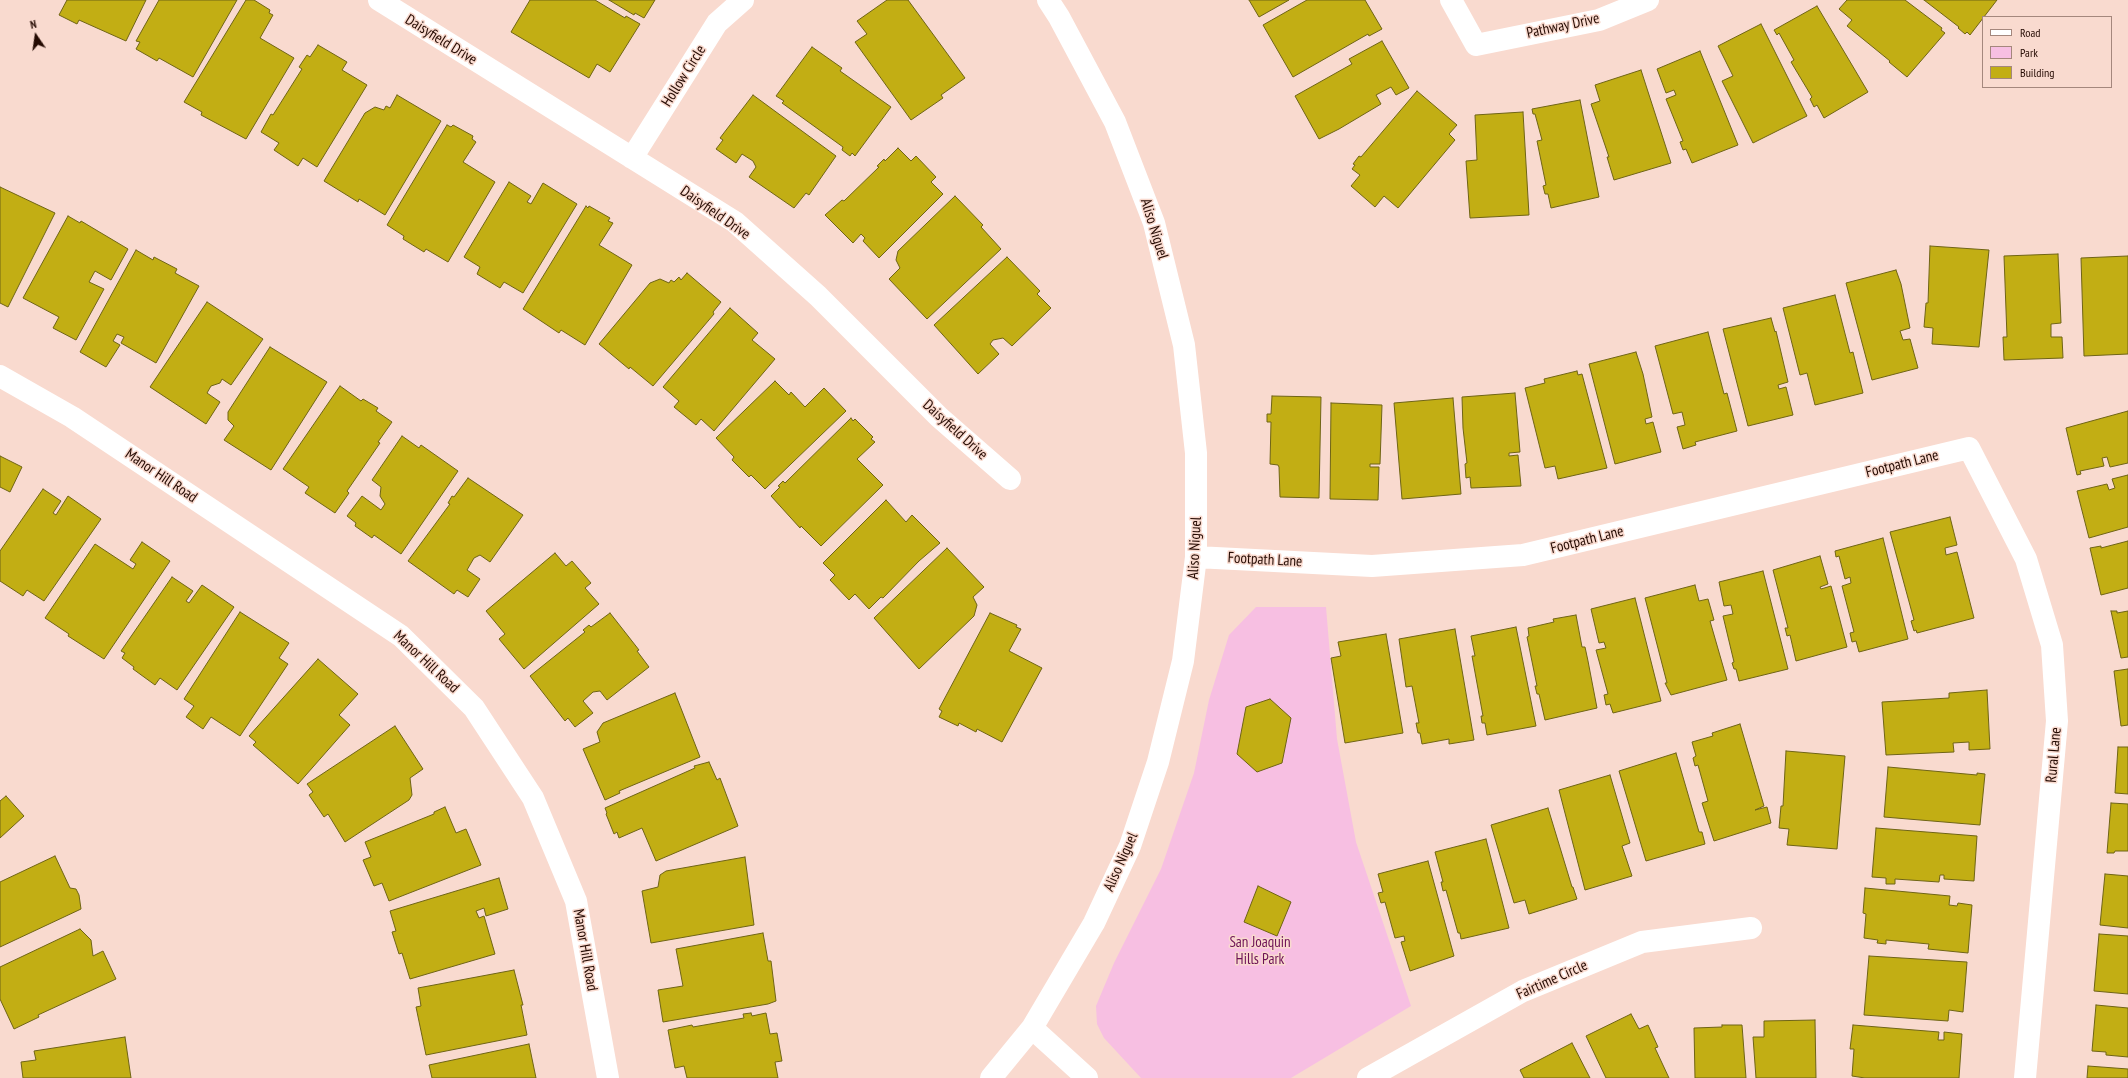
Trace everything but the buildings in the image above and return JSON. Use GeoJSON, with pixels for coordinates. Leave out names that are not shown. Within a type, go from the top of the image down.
{"type":"FeatureCollection","features":[{"type":"Feature","properties":{"kind":"street","name":"Daisyfield Drive"},"geometry":{"type":"LineString","coordinates":[[379,0],[735,222],[818,296],[939,417],[1010,479]]}},
{"type":"Feature","properties":{"kind":"street","name":"Hollow Circle"},"geometry":{"type":"LineString","coordinates":[[632,158],[717,23],[743,0]]}},
{"type":"Feature","properties":{"kind":"street","name":"Aliso Niguel"},"geometry":{"type":"LineString","coordinates":[[991,1078],[1032,1028],[1094,923],[1130,846],[1158,762],[1183,661],[1196,557],[1196,453],[1184,345],[1154,223],[1116,122],[1059,16],[1048,0]]}},
{"type":"Feature","properties":{"kind":"street","name":"Pathway Drive"},"geometry":{"type":"LineString","coordinates":[[1451,0],[1476,45],[1599,20],[1648,0]]}},
{"type":"Feature","properties":{"kind":"street","name":"Manor Hill Road"},"geometry":{"type":"LineString","coordinates":[[0,376],[72,417],[401,636],[474,708],[533,798],[576,901],[608,1078]]}},
{"type":"Feature","properties":{"kind":"street","name":"Footpath Lane"},"geometry":{"type":"LineString","coordinates":[[1196,557],[1372,566],[1523,555],[1969,448]]}},
{"type":"Feature","properties":{"kind":"street","name":"Rural Lane"},"geometry":{"type":"LineString","coordinates":[[1969,448],[2026,559],[2052,645],[2057,721],[2025,1078]]}},
{"type":"Feature","properties":{"kind":"street","name":"Fairtime Circle"},"geometry":{"type":"LineString","coordinates":[[1368,1078],[1523,991],[1642,942],[1751,928]]}},
{"type":"Feature","properties":{"kind":"street"},"geometry":{"type":"LineString","coordinates":[[1032,1028],[1087,1078]]}},
{"type":"Feature","properties":{"kind":"green space","name":"San Joaquin Hills Park"},"geometry":{"type":"Polygon","coordinates":[[[1256,607],[1326,607],[1337,739],[1356,842],[1411,1006],[1291,1078],[1141,1078],[1104,1038],[1097,1024],[1096,1006],[1114,963],[1161,869],[1194,773],[1209,700],[1229,635],[1256,607]]]}}]}
